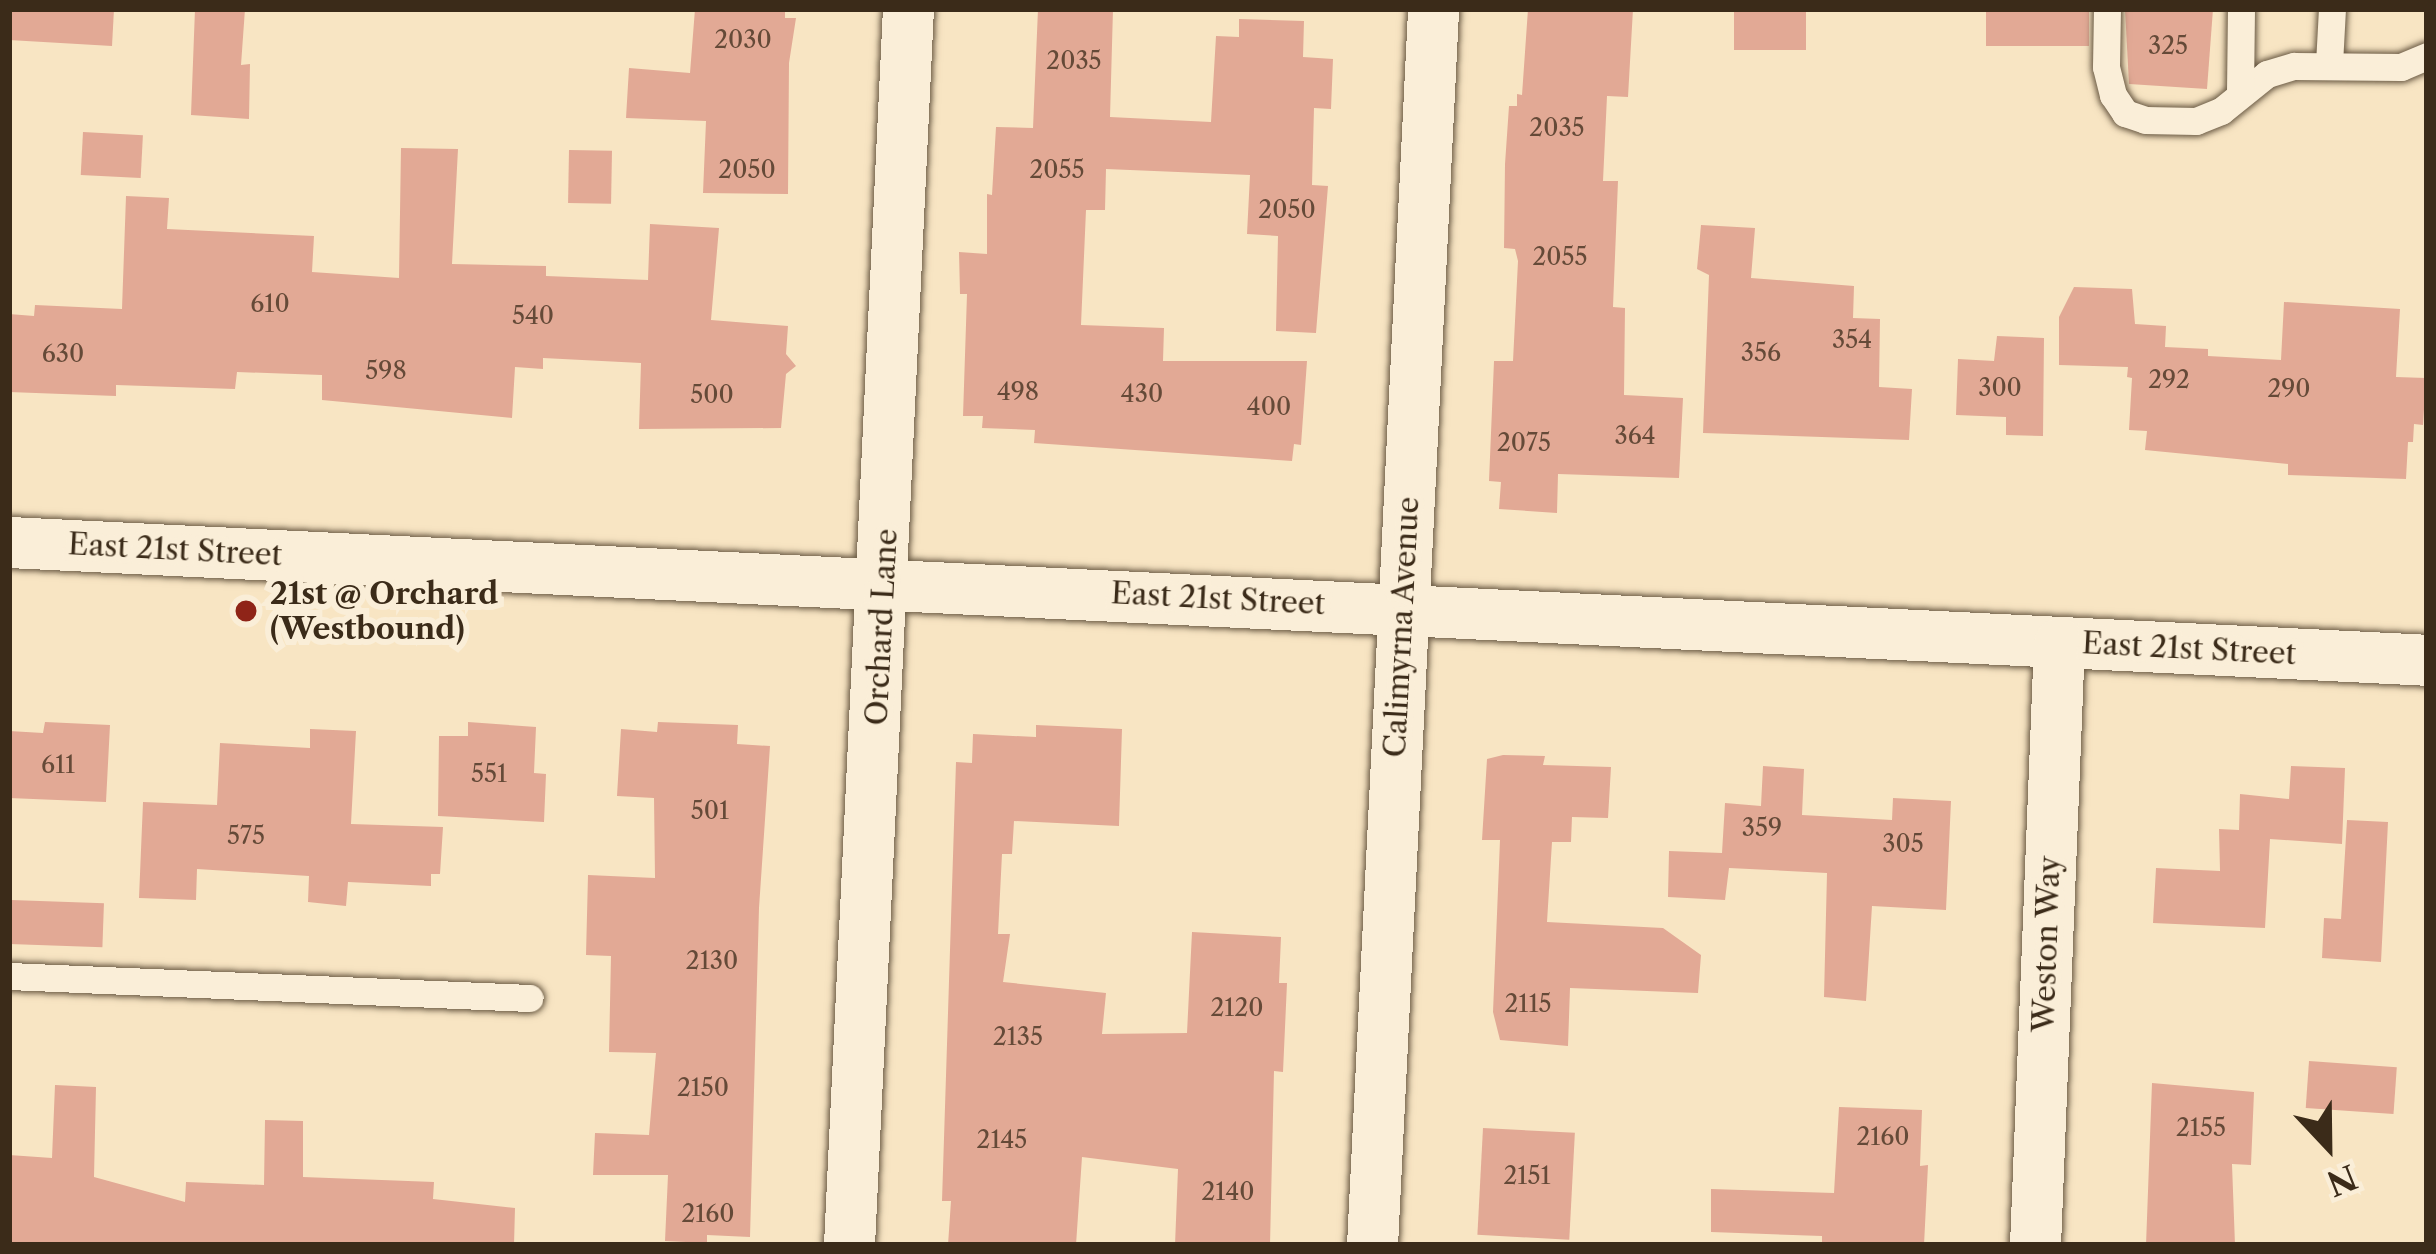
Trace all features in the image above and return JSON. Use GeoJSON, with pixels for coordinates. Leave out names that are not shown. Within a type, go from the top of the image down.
{"type":"FeatureCollection","features":[{"type":"Feature","properties":{"kind":"street","name":"Orchard Lane"},"geometry":{"type":"LineString","coordinates":[[849,1245],[885,584],[908,9]]}},
{"type":"Feature","properties":{"kind":"street","name":"Calimyrna Avenue"},"geometry":{"type":"LineString","coordinates":[[1372,1245],[1433,9]]}},
{"type":"Feature","properties":{"kind":"street","name":"East 21st Street"},"geometry":{"type":"LineString","coordinates":[[9,542],[2427,660]]}},
{"type":"Feature","properties":{"kind":"street","name":"Weston Way"},"geometry":{"type":"LineString","coordinates":[[2036,1245],[2059,643]]}},
{"type":"Feature","properties":{"kind":"lane"},"geometry":{"type":"LineString","coordinates":[[2107,9],[2106,67],[2113,95],[2125,113],[2145,120],[2196,122],[2221,112],[2240,91],[2294,66],[2401,67],[2427,56]]}},
{"type":"Feature","properties":{"kind":"lane"},"geometry":{"type":"LineString","coordinates":[[2240,91],[2241,9]]}},
{"type":"Feature","properties":{"kind":"lane"},"geometry":{"type":"LineString","coordinates":[[2329,64],[2332,9]]}},
{"type":"Feature","properties":{"kind":"lane"},"geometry":{"type":"LineString","coordinates":[[9,976],[530,998]]}},
{"type":"Feature","properties":{"kind":"building"},"geometry":{"type":"Polygon","coordinates":[[[9,9],[114,9],[112,46],[9,40],[9,9]]]}},
{"type":"Feature","properties":{"kind":"building"},"geometry":{"type":"Polygon","coordinates":[[[195,9],[245,9],[241,65],[250,64],[249,119],[191,115],[195,9]]]}},
{"type":"Feature","properties":{"kind":"building"},"geometry":{"type":"Polygon","coordinates":[[[695,9],[785,9],[785,18],[796,18],[789,63],[788,194],[703,193],[706,121],[626,118],[629,68],[690,73],[695,9]]]}},
{"type":"Feature","properties":{"kind":"building"},"geometry":{"type":"Polygon","coordinates":[[[1038,9],[1113,9],[1110,117],[1211,122],[1216,36],[1239,37],[1239,19],[1304,21],[1303,57],[1333,59],[1331,109],[1314,108],[1312,185],[1328,186],[1316,333],[1276,331],[1278,236],[1247,234],[1250,175],[1106,169],[1105,210],[1086,210],[1081,325],[1164,328],[1163,361],[1307,361],[1301,445],[1294,444],[1292,461],[1034,443],[1035,430],[982,428],[983,416],[963,416],[967,294],[960,294],[959,252],[987,254],[987,194],[992,195],[996,127],[1033,128],[1038,9]]]}},
{"type":"Feature","properties":{"kind":"building"},"geometry":{"type":"Polygon","coordinates":[[[1528,9],[1633,9],[1628,97],[1607,96],[1603,181],[1618,181],[1613,307],[1625,308],[1624,395],[1683,398],[1679,478],[1558,474],[1557,513],[1499,509],[1501,482],[1489,481],[1494,361],[1513,361],[1518,261],[1515,249],[1504,248],[1505,164],[1509,106],[1517,106],[1517,94],[1522,95],[1528,9]]]}},
{"type":"Feature","properties":{"kind":"building"},"geometry":{"type":"Polygon","coordinates":[[[1734,9],[1806,9],[1806,50],[1734,50],[1734,9]]]}},
{"type":"Feature","properties":{"kind":"building"},"geometry":{"type":"Polygon","coordinates":[[[1986,9],[2089,9],[2089,46],[1986,46],[1986,9]]]}},
{"type":"Feature","properties":{"kind":"building"},"geometry":{"type":"Polygon","coordinates":[[[2125,9],[2213,9],[2207,89],[2129,84],[2125,9]]]}},
{"type":"Feature","properties":{"kind":"building"},"geometry":{"type":"Polygon","coordinates":[[[83,132],[143,135],[141,178],[81,175],[83,132]]]}},
{"type":"Feature","properties":{"kind":"building"},"geometry":{"type":"Polygon","coordinates":[[[401,148],[458,149],[452,264],[546,266],[546,276],[648,280],[650,224],[719,228],[711,320],[788,326],[786,354],[796,366],[786,374],[781,428],[639,429],[641,363],[543,358],[543,369],[515,367],[512,418],[322,400],[322,375],[237,372],[235,389],[116,385],[116,396],[9,392],[9,314],[34,316],[35,305],[122,309],[126,196],[169,198],[167,229],[314,236],[312,272],[399,278],[401,148]]]}},
{"type":"Feature","properties":{"kind":"building"},"geometry":{"type":"Polygon","coordinates":[[[569,150],[612,151],[611,204],[568,203],[569,150]]]}},
{"type":"Feature","properties":{"kind":"building"},"geometry":{"type":"Polygon","coordinates":[[[1701,225],[1755,228],[1751,278],[1854,286],[1853,318],[1880,319],[1879,387],[1912,389],[1909,440],[1703,433],[1709,275],[1697,269],[1701,225]]]}},
{"type":"Feature","properties":{"kind":"building"},"geometry":{"type":"Polygon","coordinates":[[[2074,287],[2132,289],[2135,324],[2166,326],[2165,347],[2208,349],[2208,356],[2281,360],[2284,302],[2400,309],[2396,377],[2426,378],[2423,425],[2414,424],[2413,442],[2408,442],[2406,479],[2288,475],[2288,464],[2145,450],[2147,431],[2129,430],[2132,378],[2127,377],[2128,367],[2059,365],[2059,317],[2074,287]]]}},
{"type":"Feature","properties":{"kind":"building"},"geometry":{"type":"Polygon","coordinates":[[[1997,336],[2044,338],[2043,436],[2006,435],[2006,417],[1956,415],[1958,359],[1994,361],[1997,336]]]}},
{"type":"Feature","properties":{"kind":"building"},"geometry":{"type":"Polygon","coordinates":[[[45,722],[110,725],[106,802],[9,798],[9,731],[43,733],[45,722]]]}},
{"type":"Feature","properties":{"kind":"building"},"geometry":{"type":"Polygon","coordinates":[[[468,722],[536,727],[534,773],[546,774],[544,822],[438,816],[439,736],[468,736],[468,722]]]}},
{"type":"Feature","properties":{"kind":"building"},"geometry":{"type":"Polygon","coordinates":[[[658,722],[738,725],[737,744],[770,746],[759,908],[750,1237],[707,1235],[707,1243],[665,1241],[668,1175],[593,1175],[595,1133],[649,1135],[656,1053],[609,1052],[611,956],[586,955],[588,875],[655,878],[654,798],[617,796],[621,729],[657,732],[658,722]]]}},
{"type":"Feature","properties":{"kind":"building"},"geometry":{"type":"Polygon","coordinates":[[[1036,725],[1122,729],[1119,826],[1014,821],[1012,854],[1002,854],[998,934],[1010,934],[1003,982],[1106,993],[1102,1034],[1187,1033],[1192,932],[1281,937],[1279,983],[1287,983],[1283,1072],[1274,1071],[1270,1245],[1175,1245],[1178,1169],[1082,1157],[1076,1245],[948,1245],[951,1201],[942,1201],[956,762],[972,763],[973,734],[1036,737],[1036,725]]]}},
{"type":"Feature","properties":{"kind":"building"},"geometry":{"type":"Polygon","coordinates":[[[310,729],[356,731],[351,824],[443,827],[440,874],[431,874],[431,886],[348,882],[346,906],[308,902],[309,876],[197,869],[196,900],[139,898],[143,802],[217,805],[220,743],[310,748],[310,729]]]}},
{"type":"Feature","properties":{"kind":"building"},"geometry":{"type":"Polygon","coordinates":[[[1545,756],[1543,765],[1611,767],[1608,818],[1572,817],[1571,842],[1552,842],[1547,922],[1663,928],[1701,955],[1698,993],[1570,988],[1568,1046],[1500,1040],[1493,1012],[1500,840],[1482,840],[1487,759],[1545,756]]]}},
{"type":"Feature","properties":{"kind":"building"},"geometry":{"type":"Polygon","coordinates":[[[1763,766],[1804,769],[1802,815],[1892,820],[1893,798],[1951,801],[1946,910],[1872,906],[1866,1001],[1824,997],[1827,873],[1729,868],[1725,900],[1668,897],[1669,851],[1722,853],[1725,803],[1761,806],[1763,766]]]}},
{"type":"Feature","properties":{"kind":"building"},"geometry":{"type":"Polygon","coordinates":[[[2291,766],[2345,768],[2342,844],[2270,839],[2265,928],[2153,923],[2156,868],[2220,871],[2219,829],[2239,830],[2240,794],[2289,799],[2291,766]]]}},
{"type":"Feature","properties":{"kind":"building"},"geometry":{"type":"Polygon","coordinates":[[[2347,820],[2388,822],[2381,962],[2322,958],[2324,918],[2341,919],[2347,820]]]}},
{"type":"Feature","properties":{"kind":"building"},"geometry":{"type":"Polygon","coordinates":[[[11,900],[104,903],[102,947],[9,944],[11,900]]]}},
{"type":"Feature","properties":{"kind":"building"},"geometry":{"type":"Polygon","coordinates":[[[2309,1061],[2397,1067],[2394,1114],[2306,1108],[2309,1061]]]}},
{"type":"Feature","properties":{"kind":"building"},"geometry":{"type":"Polygon","coordinates":[[[2152,1083],[2254,1092],[2251,1165],[2232,1164],[2235,1245],[2146,1245],[2152,1083]]]}},
{"type":"Feature","properties":{"kind":"building"},"geometry":{"type":"Polygon","coordinates":[[[55,1085],[96,1087],[94,1177],[185,1202],[186,1182],[264,1185],[265,1120],[303,1121],[303,1177],[434,1182],[433,1199],[515,1208],[514,1245],[9,1245],[9,1155],[52,1158],[55,1085]]]}},
{"type":"Feature","properties":{"kind":"building"},"geometry":{"type":"Polygon","coordinates":[[[1839,1107],[1922,1110],[1920,1166],[1928,1165],[1924,1245],[1822,1245],[1822,1236],[1711,1232],[1711,1189],[1834,1193],[1839,1107]]]}},
{"type":"Feature","properties":{"kind":"building"},"geometry":{"type":"Polygon","coordinates":[[[1483,1128],[1575,1133],[1569,1240],[1477,1235],[1483,1128]]]}},
{"type":"Feature","properties":{"kind":"place","name":"21st @ Orchard (Westbound)"},"geometry":{"type":"Point","coordinates":[246,611]}}]}
